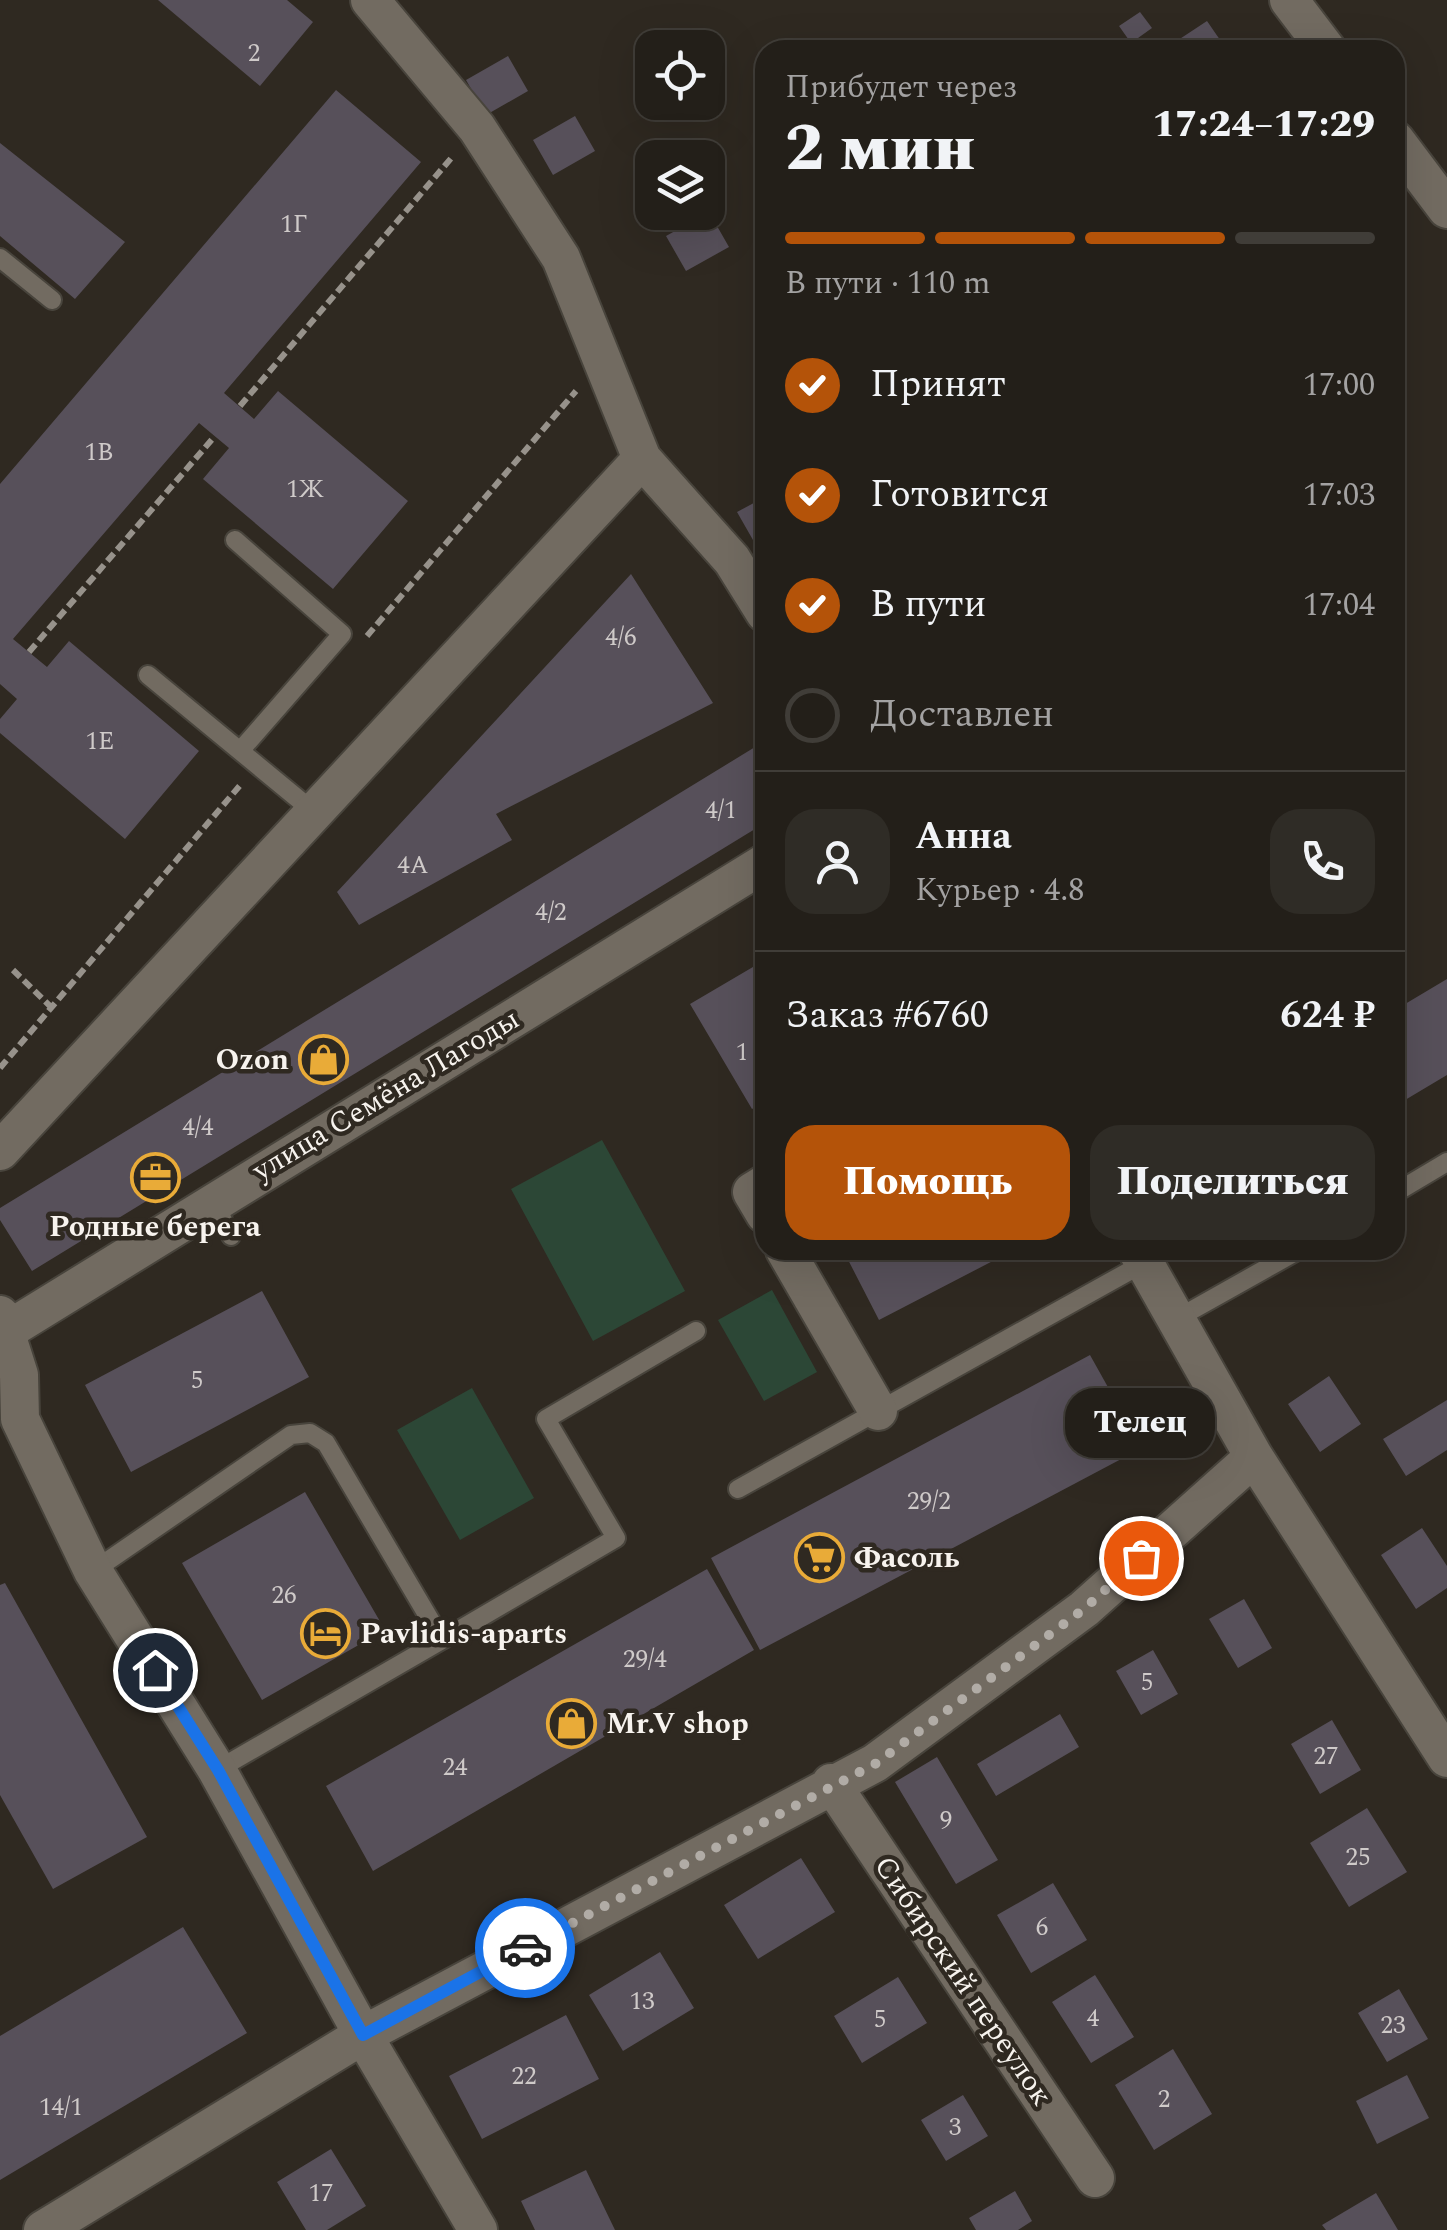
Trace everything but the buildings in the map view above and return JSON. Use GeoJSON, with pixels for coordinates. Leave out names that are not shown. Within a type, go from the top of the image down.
{"type":"FeatureCollection","features":[{"type":"Feature","properties":{"kind":"street"},"geometry":{"type":"LineString","coordinates":[[370,0],[476,128],[562,258],[642,459],[732,560],[755,596]]}},
{"type":"Feature","properties":{"kind":"street"},"geometry":{"type":"LineString","coordinates":[[1289,0],[1319,40]]}},
{"type":"Feature","properties":{"kind":"street"},"geometry":{"type":"LineString","coordinates":[[1405,153],[1447,209]]}},
{"type":"Feature","properties":{"kind":"street"},"geometry":{"type":"LineString","coordinates":[[0,1150],[642,459]]}},
{"type":"Feature","properties":{"kind":"street","name":"улица Семёна Лагоды"},"geometry":{"type":"LineString","coordinates":[[4,1323],[213,1201],[755,869]]}},
{"type":"Feature","properties":{"kind":"street"},"geometry":{"type":"LineString","coordinates":[[792,1260],[878,1411]]}},
{"type":"Feature","properties":{"kind":"street"},"geometry":{"type":"LineString","coordinates":[[1142,1260],[1254,1458],[1447,1758]]}},
{"type":"Feature","properties":{"kind":"street"},"geometry":{"type":"LineString","coordinates":[[4,1323],[18,1375],[10,1404],[93,1571],[218,1770],[363,2035],[478,2230]]}},
{"type":"Feature","properties":{"kind":"street"},"geometry":{"type":"LineString","coordinates":[[43,2230],[363,2035],[875,1764],[1084,1609],[1254,1458]]}},
{"type":"Feature","properties":{"kind":"street","name":"Сибирский переулок"},"geometry":{"type":"LineString","coordinates":[[831,1784],[1094,2178]]}},
{"type":"Feature","properties":{"kind":"lane"},"geometry":{"type":"LineString","coordinates":[[0,258],[52,300]]}},
{"type":"Feature","properties":{"kind":"lane"},"geometry":{"type":"LineString","coordinates":[[235,540],[342,634],[240,751]]}},
{"type":"Feature","properties":{"kind":"lane"},"geometry":{"type":"LineString","coordinates":[[148,675],[314,812]]}},
{"type":"Feature","properties":{"kind":"lane"},"geometry":{"type":"LineString","coordinates":[[1405,1188],[1447,1162]]}},
{"type":"Feature","properties":{"kind":"lane"},"geometry":{"type":"LineString","coordinates":[[213,1201],[231,1236]]}},
{"type":"Feature","properties":{"kind":"lane"},"geometry":{"type":"LineString","coordinates":[[738,1489],[1133,1260]]}},
{"type":"Feature","properties":{"kind":"lane"},"geometry":{"type":"LineString","coordinates":[[1178,1318],[1281,1260]]}},
{"type":"Feature","properties":{"kind":"lane"},"geometry":{"type":"LineString","coordinates":[[218,1770],[616,1538],[546,1419],[696,1331]]}},
{"type":"Feature","properties":{"kind":"lane"},"geometry":{"type":"LineString","coordinates":[[93,1571],[291,1435],[310,1433],[326,1443],[442,1640]]}},
{"type":"Feature","properties":{"kind":"path"},"geometry":{"type":"LineString","coordinates":[[240,406],[476,128]]}},
{"type":"Feature","properties":{"kind":"path"},"geometry":{"type":"LineString","coordinates":[[29,652],[214,436]]}},
{"type":"Feature","properties":{"kind":"path"},"geometry":{"type":"LineString","coordinates":[[13,970],[52,1007]]}},
{"type":"Feature","properties":{"kind":"green space"},"geometry":{"type":"Polygon","coordinates":[[[602,1140],[685,1291],[593,1341],[511,1189],[602,1140]]]}},
{"type":"Feature","properties":{"kind":"green space"},"geometry":{"type":"Polygon","coordinates":[[[772,1290],[817,1372],[764,1401],[718,1320],[772,1290]]]}},
{"type":"Feature","properties":{"kind":"green space"},"geometry":{"type":"Polygon","coordinates":[[[472,1388],[534,1498],[460,1540],[397,1430],[472,1388]]]}},
{"type":"Feature","properties":{"kind":"way so far"},"geometry":{"type":"LineString","coordinates":[[525,1948],[875,1764],[1084,1609],[1141,1558]]}},
{"type":"Feature","properties":{"kind":"place","name":"Ozon"},"geometry":{"type":"Point","coordinates":[324,1060]}},
{"type":"Feature","properties":{"kind":"place","name":"Родные берега"},"geometry":{"type":"Point","coordinates":[155,1178]}},
{"type":"Feature","properties":{"kind":"place","name":"Фасоль"},"geometry":{"type":"Point","coordinates":[819,1558]}},
{"type":"Feature","properties":{"kind":"place","name":"Телец"},"geometry":{"type":"Point","coordinates":[1141,1558]}},
{"type":"Feature","properties":{"kind":"place","name":"Pavlidis-aparts"},"geometry":{"type":"Point","coordinates":[325,1634]}},
{"type":"Feature","properties":{"kind":"place","name":"Mr.V shop"},"geometry":{"type":"Point","coordinates":[571,1724]}},
{"type":"Feature","properties":{"kind":"route"},"geometry":{"type":"LineString","coordinates":[[155,1670],[218,1770],[363,2035],[525,1948]]}}]}
